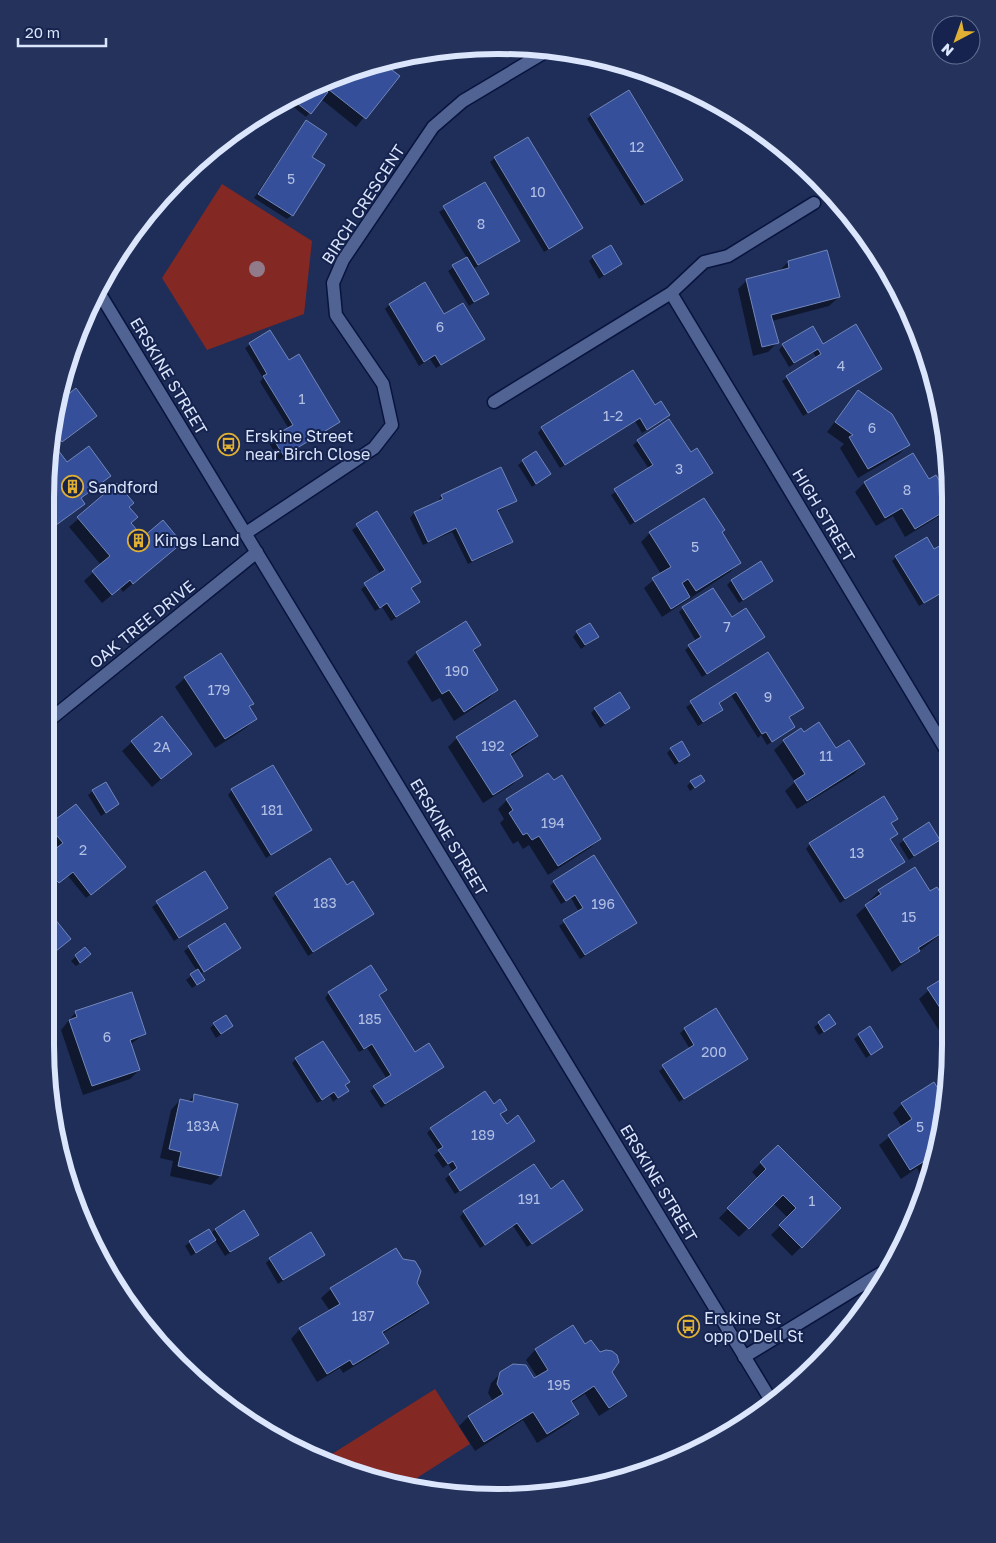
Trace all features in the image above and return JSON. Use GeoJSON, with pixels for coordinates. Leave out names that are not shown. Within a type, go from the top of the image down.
{"type":"FeatureCollection","features":[{"type":"Feature","properties":{"kind":"street","name":"BIRCH CRESCENT"},"geometry":{"type":"LineString","coordinates":[[246,533],[374,448],[392,425],[383,384],[336,315],[333,283],[344,260],[433,126],[464,101],[538,56]]}},
{"type":"Feature","properties":{"kind":"street"},"geometry":{"type":"LineString","coordinates":[[494,402],[671,293],[704,262],[728,256],[814,203]]}},
{"type":"Feature","properties":{"kind":"street","name":"HIGH STREET"},"geometry":{"type":"LineString","coordinates":[[671,293],[942,743]]}},
{"type":"Feature","properties":{"kind":"street","name":"ERSKINE STREET"},"geometry":{"type":"LineString","coordinates":[[102,298],[769,1397]]}},
{"type":"Feature","properties":{"kind":"street","name":"OAK TREE DRIVE"},"geometry":{"type":"LineString","coordinates":[[54,716],[257,552]]}},
{"type":"Feature","properties":{"kind":"street"},"geometry":{"type":"LineString","coordinates":[[744,1357],[878,1275]]}},
{"type":"Feature","properties":{"kind":"shaded area"},"geometry":{"type":"Polygon","coordinates":[[[222,184],[312,241],[304,314],[207,350],[162,278],[222,184]]]}},
{"type":"Feature","properties":{"kind":"shaded area"},"geometry":{"type":"Polygon","coordinates":[[[435,1389],[470,1444],[412,1481],[355,1466],[329,1456],[435,1389]]]}},
{"type":"Feature","properties":{"kind":"building"},"geometry":{"type":"Polygon","coordinates":[[[389,68],[400,76],[366,119],[328,89],[355,77],[389,68]]]}},
{"type":"Feature","properties":{"kind":"building"},"geometry":{"type":"Polygon","coordinates":[[[325,89],[328,92],[311,114],[296,103],[325,89]]]}},
{"type":"Feature","properties":{"kind":"building"},"geometry":{"type":"Polygon","coordinates":[[[629,90],[683,180],[645,203],[590,114],[629,90]]]}},
{"type":"Feature","properties":{"kind":"building"},"geometry":{"type":"Polygon","coordinates":[[[306,120],[327,134],[312,157],[325,165],[293,216],[258,194],[306,120]]]}},
{"type":"Feature","properties":{"kind":"building"},"geometry":{"type":"Polygon","coordinates":[[[528,137],[583,228],[549,249],[494,157],[528,137]]]}},
{"type":"Feature","properties":{"kind":"building"},"geometry":{"type":"Polygon","coordinates":[[[485,182],[520,241],[478,265],[443,206],[485,182]]]}},
{"type":"Feature","properties":{"kind":"building"},"geometry":{"type":"Polygon","coordinates":[[[611,245],[622,264],[604,275],[592,256],[611,245]]]}},
{"type":"Feature","properties":{"kind":"building"},"geometry":{"type":"Polygon","coordinates":[[[827,250],[840,297],[771,315],[779,343],[762,347],[746,279],[789,268],[788,261],[827,250]]]}},
{"type":"Feature","properties":{"kind":"building"},"geometry":{"type":"Polygon","coordinates":[[[467,257],[489,294],[474,302],[452,265],[467,257]]]}},
{"type":"Feature","properties":{"kind":"building"},"geometry":{"type":"Polygon","coordinates":[[[425,282],[444,314],[463,303],[485,339],[441,365],[435,355],[424,362],[389,304],[425,282]]]}},
{"type":"Feature","properties":{"kind":"building"},"geometry":{"type":"Polygon","coordinates":[[[856,324],[882,369],[808,413],[786,376],[821,354],[818,349],[794,363],[782,344],[813,326],[823,344],[856,324]]]}},
{"type":"Feature","properties":{"kind":"building"},"geometry":{"type":"Polygon","coordinates":[[[270,330],[289,360],[299,354],[340,422],[284,456],[272,437],[293,425],[263,376],[267,374],[249,343],[270,330]]]}},
{"type":"Feature","properties":{"kind":"building"},"geometry":{"type":"Polygon","coordinates":[[[633,370],[655,405],[661,401],[670,415],[647,430],[640,418],[565,465],[541,427],[633,370]]]}},
{"type":"Feature","properties":{"kind":"building"},"geometry":{"type":"Polygon","coordinates":[[[76,388],[97,416],[62,442],[58,437],[66,396],[76,388]]]}},
{"type":"Feature","properties":{"kind":"building"},"geometry":{"type":"Polygon","coordinates":[[[858,390],[892,414],[910,445],[868,469],[849,437],[853,435],[835,422],[858,390]]]}},
{"type":"Feature","properties":{"kind":"building"},"geometry":{"type":"Polygon","coordinates":[[[669,419],[691,452],[697,448],[713,473],[635,522],[614,489],[653,465],[637,440],[669,419]]]}},
{"type":"Feature","properties":{"kind":"building","name":"Sandford"},"geometry":{"type":"Polygon","coordinates":[[[89,446],[111,476],[81,498],[85,504],[54,527],[57,449],[67,462],[89,446]]]}},
{"type":"Feature","properties":{"kind":"building"},"geometry":{"type":"Polygon","coordinates":[[[536,451],[551,474],[536,484],[522,460],[536,451]]]}},
{"type":"Feature","properties":{"kind":"building"},"geometry":{"type":"Polygon","coordinates":[[[913,453],[929,479],[936,475],[942,484],[942,513],[915,529],[902,508],[885,518],[864,482],[913,453]]]}},
{"type":"Feature","properties":{"kind":"building"},"geometry":{"type":"Polygon","coordinates":[[[501,467],[517,501],[497,510],[513,542],[472,561],[456,528],[428,542],[414,512],[443,499],[441,495],[501,467]]]}},
{"type":"Feature","properties":{"kind":"building","name":"Kings Land"},"geometry":{"type":"Polygon","coordinates":[[[117,483],[134,503],[129,507],[138,517],[131,523],[143,537],[163,520],[182,543],[133,584],[130,580],[112,595],[92,571],[110,556],[77,517],[117,483]]]}},
{"type":"Feature","properties":{"kind":"building"},"geometry":{"type":"Polygon","coordinates":[[[704,498],[725,530],[722,532],[741,563],[696,591],[688,579],[682,583],[690,597],[671,609],[652,578],[671,567],[649,532],[704,498]]]}},
{"type":"Feature","properties":{"kind":"building"},"geometry":{"type":"Polygon","coordinates":[[[377,511],[421,582],[411,588],[420,602],[396,617],[387,603],[380,608],[364,583],[385,570],[356,524],[377,511]]]}},
{"type":"Feature","properties":{"kind":"building"},"geometry":{"type":"Polygon","coordinates":[[[927,537],[934,549],[942,544],[942,593],[924,603],[895,556],[927,537]]]}},
{"type":"Feature","properties":{"kind":"building"},"geometry":{"type":"Polygon","coordinates":[[[761,561],[773,581],[743,600],[731,580],[761,561]]]}},
{"type":"Feature","properties":{"kind":"building"},"geometry":{"type":"Polygon","coordinates":[[[713,588],[732,617],[746,608],[765,637],[707,674],[688,645],[701,637],[682,607],[713,588]]]}},
{"type":"Feature","properties":{"kind":"building"},"geometry":{"type":"Polygon","coordinates":[[[466,621],[481,645],[473,650],[498,690],[464,712],[449,690],[442,694],[416,652],[466,621]]]}},
{"type":"Feature","properties":{"kind":"building"},"geometry":{"type":"Polygon","coordinates":[[[590,623],[599,637],[585,645],[576,631],[590,623]]]}},
{"type":"Feature","properties":{"kind":"building"},"geometry":{"type":"Polygon","coordinates":[[[768,652],[804,708],[789,717],[795,727],[772,742],[766,732],[762,734],[736,692],[719,703],[723,710],[703,722],[690,701],[768,652]]]}},
{"type":"Feature","properties":{"kind":"building"},"geometry":{"type":"Polygon","coordinates":[[[221,653],[254,704],[249,706],[257,719],[225,739],[184,677],[221,653]]]}},
{"type":"Feature","properties":{"kind":"building"},"geometry":{"type":"Polygon","coordinates":[[[620,692],[630,708],[605,724],[594,708],[620,692]]]}},
{"type":"Feature","properties":{"kind":"building"},"geometry":{"type":"Polygon","coordinates":[[[515,700],[538,736],[510,754],[523,776],[493,795],[456,737],[515,700]]]}},
{"type":"Feature","properties":{"kind":"building"},"geometry":{"type":"Polygon","coordinates":[[[162,716],[192,754],[161,779],[131,741],[162,716]]]}},
{"type":"Feature","properties":{"kind":"building"},"geometry":{"type":"Polygon","coordinates":[[[819,722],[836,748],[849,740],[865,764],[807,801],[794,781],[805,774],[783,740],[801,728],[804,732],[819,722]]]}},
{"type":"Feature","properties":{"kind":"building"},"geometry":{"type":"Polygon","coordinates":[[[682,741],[690,755],[679,762],[670,748],[682,741]]]}},
{"type":"Feature","properties":{"kind":"building"},"geometry":{"type":"Polygon","coordinates":[[[273,765],[312,830],[271,855],[231,789],[273,765]]]}},
{"type":"Feature","properties":{"kind":"building"},"geometry":{"type":"Polygon","coordinates":[[[548,773],[554,780],[562,775],[601,839],[558,866],[539,836],[532,840],[527,833],[523,835],[509,813],[513,810],[506,799],[548,773]]]}},
{"type":"Feature","properties":{"kind":"building"},"geometry":{"type":"Polygon","coordinates":[[[701,775],[705,781],[695,788],[690,781],[701,775]]]}},
{"type":"Feature","properties":{"kind":"building"},"geometry":{"type":"Polygon","coordinates":[[[106,782],[119,804],[106,813],[92,790],[106,782]]]}},
{"type":"Feature","properties":{"kind":"building"},"geometry":{"type":"Polygon","coordinates":[[[884,796],[898,819],[891,823],[898,834],[890,839],[905,862],[845,899],[809,843],[884,796]]]}},
{"type":"Feature","properties":{"kind":"building"},"geometry":{"type":"Polygon","coordinates":[[[76,804],[126,867],[91,895],[73,872],[59,883],[57,881],[54,883],[54,850],[63,843],[54,832],[54,820],[76,804]]]}},
{"type":"Feature","properties":{"kind":"building"},"geometry":{"type":"Polygon","coordinates":[[[929,822],[940,840],[914,856],[903,839],[929,822]]]}},
{"type":"Feature","properties":{"kind":"building"},"geometry":{"type":"Polygon","coordinates":[[[594,855],[637,923],[585,955],[563,920],[583,908],[575,895],[566,901],[553,881],[594,855]]]}},
{"type":"Feature","properties":{"kind":"building"},"geometry":{"type":"Polygon","coordinates":[[[330,858],[347,885],[353,881],[374,914],[313,952],[275,893],[330,858]]]}},
{"type":"Feature","properties":{"kind":"building"},"geometry":{"type":"Polygon","coordinates":[[[915,867],[930,891],[937,887],[942,895],[942,933],[918,948],[920,951],[901,963],[865,905],[881,894],[878,890],[915,867]]]}},
{"type":"Feature","properties":{"kind":"building"},"geometry":{"type":"Polygon","coordinates":[[[205,871],[228,908],[179,938],[156,901],[205,871]]]}},
{"type":"Feature","properties":{"kind":"building"},"geometry":{"type":"Polygon","coordinates":[[[54,918],[71,939],[54,953],[54,918]]]}},
{"type":"Feature","properties":{"kind":"building"},"geometry":{"type":"Polygon","coordinates":[[[225,923],[241,948],[204,972],[188,946],[225,923]]]}},
{"type":"Feature","properties":{"kind":"building"},"geometry":{"type":"Polygon","coordinates":[[[85,947],[91,954],[80,963],[75,955],[85,947]]]}},
{"type":"Feature","properties":{"kind":"building"},"geometry":{"type":"Polygon","coordinates":[[[371,965],[387,990],[379,995],[415,1052],[429,1043],[444,1067],[385,1104],[373,1086],[391,1075],[372,1044],[364,1049],[328,992],[371,965]]]}},
{"type":"Feature","properties":{"kind":"building"},"geometry":{"type":"Polygon","coordinates":[[[198,969],[205,980],[197,985],[190,974],[198,969]]]}},
{"type":"Feature","properties":{"kind":"building"},"geometry":{"type":"Polygon","coordinates":[[[942,979],[942,1011],[927,988],[942,979]]]}},
{"type":"Feature","properties":{"kind":"building"},"geometry":{"type":"Polygon","coordinates":[[[132,992],[146,1034],[130,1040],[140,1070],[92,1086],[69,1020],[77,1017],[75,1011],[132,992]]]}},
{"type":"Feature","properties":{"kind":"building"},"geometry":{"type":"Polygon","coordinates":[[[716,1008],[748,1059],[684,1099],[662,1065],[694,1045],[684,1028],[716,1008]]]}},
{"type":"Feature","properties":{"kind":"building"},"geometry":{"type":"Polygon","coordinates":[[[829,1014],[836,1024],[824,1032],[818,1022],[829,1014]]]}},
{"type":"Feature","properties":{"kind":"building"},"geometry":{"type":"Polygon","coordinates":[[[226,1015],[233,1026],[221,1034],[213,1023],[226,1015]]]}},
{"type":"Feature","properties":{"kind":"building"},"geometry":{"type":"Polygon","coordinates":[[[870,1026],[883,1047],[871,1055],[858,1034],[870,1026]]]}},
{"type":"Feature","properties":{"kind":"building"},"geometry":{"type":"Polygon","coordinates":[[[323,1041],[350,1082],[345,1085],[349,1091],[338,1098],[334,1092],[322,1100],[295,1058],[323,1041]]]}},
{"type":"Feature","properties":{"kind":"building"},"geometry":{"type":"Polygon","coordinates":[[[934,1082],[939,1091],[934,1132],[927,1161],[910,1170],[888,1135],[912,1119],[901,1103],[934,1082]]]}},
{"type":"Feature","properties":{"kind":"building"},"geometry":{"type":"Polygon","coordinates":[[[485,1091],[494,1104],[500,1099],[507,1110],[500,1114],[507,1124],[518,1115],[535,1141],[460,1191],[449,1174],[457,1168],[453,1161],[448,1164],[438,1150],[443,1147],[430,1128],[485,1091]]]}},
{"type":"Feature","properties":{"kind":"building"},"geometry":{"type":"Polygon","coordinates":[[[194,1094],[238,1104],[221,1176],[178,1166],[181,1152],[169,1149],[180,1099],[193,1102],[194,1094]]]}},
{"type":"Feature","properties":{"kind":"building"},"geometry":{"type":"Polygon","coordinates":[[[778,1145],[841,1208],[802,1248],[779,1225],[796,1208],[783,1195],[749,1229],[727,1208],[766,1169],[760,1162],[778,1145]]]}},
{"type":"Feature","properties":{"kind":"building"},"geometry":{"type":"Polygon","coordinates":[[[534,1164],[551,1189],[563,1180],[583,1210],[532,1244],[517,1223],[485,1245],[463,1211],[534,1164]]]}},
{"type":"Feature","properties":{"kind":"building"},"geometry":{"type":"Polygon","coordinates":[[[244,1210],[259,1235],[230,1252],[215,1229],[244,1210]]]}},
{"type":"Feature","properties":{"kind":"building"},"geometry":{"type":"Polygon","coordinates":[[[209,1229],[216,1240],[196,1253],[189,1241],[209,1229]]]}},
{"type":"Feature","properties":{"kind":"building"},"geometry":{"type":"Polygon","coordinates":[[[311,1232],[325,1255],[283,1280],[269,1258],[311,1232]]]}},
{"type":"Feature","properties":{"kind":"building"},"geometry":{"type":"Polygon","coordinates":[[[396,1248],[403,1259],[415,1261],[421,1271],[417,1283],[429,1303],[382,1332],[389,1343],[353,1365],[350,1360],[327,1374],[299,1328],[340,1304],[330,1288],[396,1248]]]}},
{"type":"Feature","properties":{"kind":"building"},"geometry":{"type":"Polygon","coordinates":[[[573,1325],[585,1344],[591,1340],[600,1352],[612,1351],[617,1355],[619,1362],[612,1372],[627,1396],[609,1408],[594,1386],[571,1401],[579,1414],[547,1434],[533,1412],[484,1442],[468,1416],[503,1394],[497,1384],[500,1372],[513,1364],[526,1365],[534,1378],[548,1370],[535,1349],[573,1325]]]}},
{"type":"Feature","properties":{"kind":"place","name":"Erskine Street near Birch Close"},"geometry":{"type":"Point","coordinates":[229,445]}},
{"type":"Feature","properties":{"kind":"place","name":"Sandford"},"geometry":{"type":"Point","coordinates":[72,487]}},
{"type":"Feature","properties":{"kind":"place","name":"Kings Land"},"geometry":{"type":"Point","coordinates":[138,540]}},
{"type":"Feature","properties":{"kind":"place","name":"Erskine St opp O'Dell St"},"geometry":{"type":"Point","coordinates":[688,1327]}}]}
